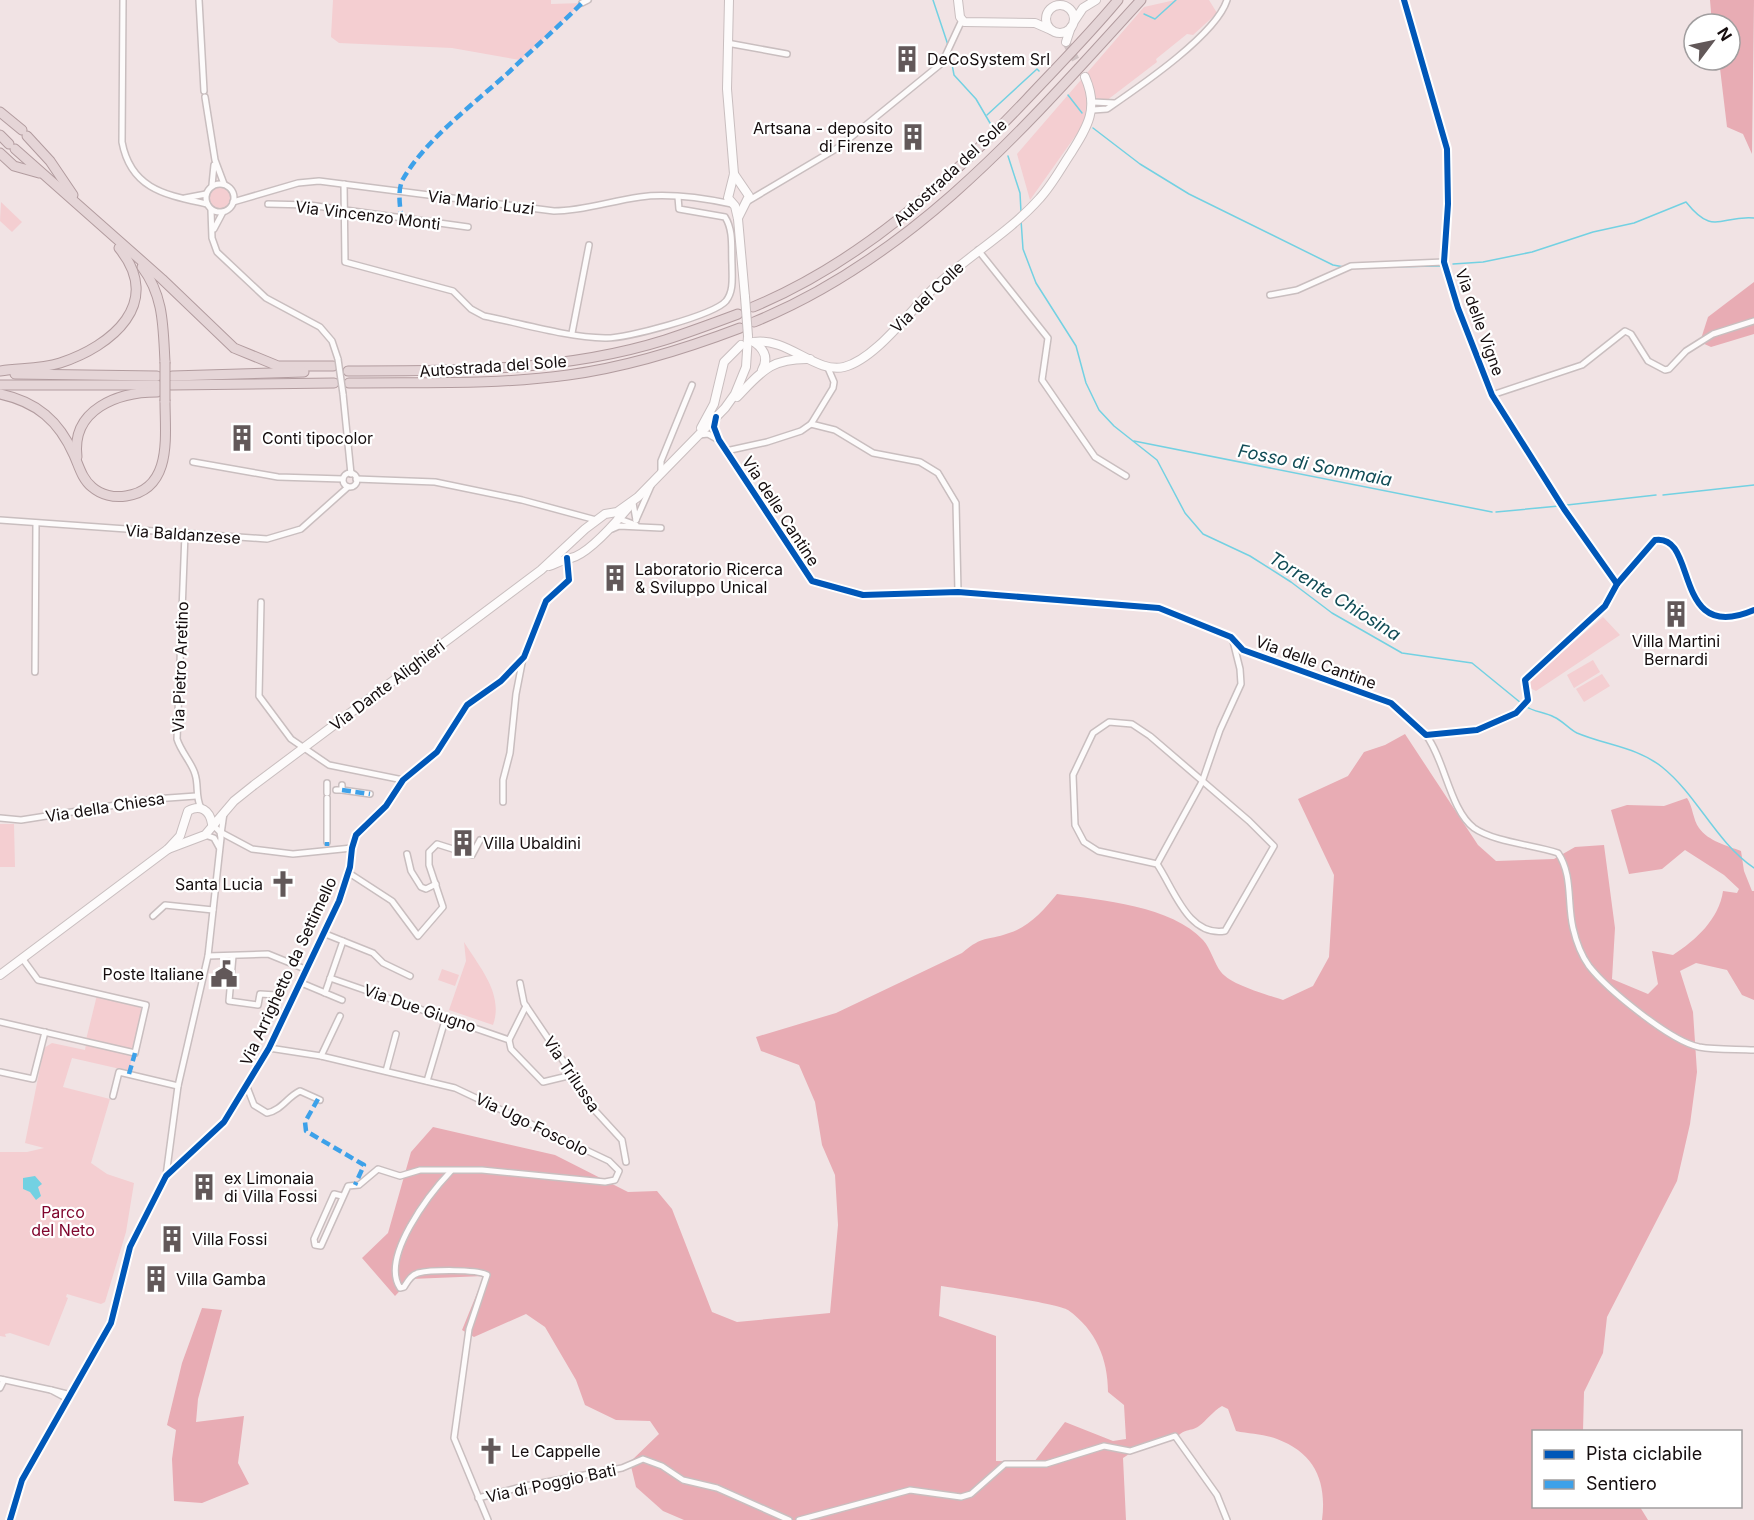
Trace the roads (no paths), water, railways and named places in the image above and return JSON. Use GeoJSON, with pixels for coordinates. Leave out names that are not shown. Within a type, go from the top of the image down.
{"type":"FeatureCollection","features":[{"type":"Feature","properties":{"kind":"highway","name":"Autostrada del Sole"},"geometry":{"type":"LineString","coordinates":[[753,307],[862,248],[933,192],[1004,123],[1118,0]]}},
{"type":"Feature","properties":{"kind":"highway","name":"Autostrada del Sole"},"geometry":{"type":"LineString","coordinates":[[754,322],[822,288],[906,234],[1016,136],[1139,0]]}},
{"type":"Feature","properties":{"kind":"highway"},"geometry":{"type":"LineString","coordinates":[[0,112],[51,161],[77,202]]}},
{"type":"Feature","properties":{"kind":"highway"},"geometry":{"type":"LineString","coordinates":[[0,135],[77,202],[234,348],[246,355],[278,366],[334,366]]}},
{"type":"Feature","properties":{"kind":"highway"},"geometry":{"type":"LineString","coordinates":[[0,153],[14,166],[45,176]]}},
{"type":"Feature","properties":{"kind":"highway"},"geometry":{"type":"LineString","coordinates":[[0,373],[49,366],[82,355],[113,335],[128,318],[136,292],[133,270],[101,225]]}},
{"type":"Feature","properties":{"kind":"highway"},"geometry":{"type":"LineString","coordinates":[[0,394],[14,397],[45,413],[58,425],[84,479],[101,493],[122,497],[135,495],[148,488],[156,479],[162,466],[165,401],[163,313],[148,275],[125,247]]}},
{"type":"Feature","properties":{"kind":"highway","name":"Autostrada del Sole"},"geometry":{"type":"LineString","coordinates":[[347,369],[397,371],[494,369],[576,360],[664,340],[738,314]]}},
{"type":"Feature","properties":{"kind":"highway","name":"Autostrada del Sole"},"geometry":{"type":"LineString","coordinates":[[349,383],[470,382],[569,375],[665,353],[740,328]]}},
{"type":"Feature","properties":{"kind":"highway"},"geometry":{"type":"LineString","coordinates":[[334,366],[172,383],[200,386],[334,383]]}},
{"type":"Feature","properties":{"kind":"highway"},"geometry":{"type":"LineString","coordinates":[[0,373],[157,384]]}},
{"type":"Feature","properties":{"kind":"highway"},"geometry":{"type":"LineString","coordinates":[[78,465],[76,442],[80,429],[95,409],[127,393],[157,384]]}},
{"type":"Feature","properties":{"kind":"highway"},"geometry":{"type":"LineString","coordinates":[[0,385],[157,384]]}},
{"type":"Feature","properties":{"kind":"main road"},"geometry":{"type":"LineString","coordinates":[[729,0],[727,89],[734,174],[728,198],[738,219],[751,339],[763,350],[766,360],[762,371]]}},
{"type":"Feature","properties":{"kind":"main road"},"geometry":{"type":"LineString","coordinates":[[958,0],[962,20],[974,23],[1035,23],[1054,31],[1073,23]]}},
{"type":"Feature","properties":{"kind":"main road"},"geometry":{"type":"LineString","coordinates":[[1047,15],[1047,25],[1066,42],[1073,23],[1083,8],[1096,0]]}},
{"type":"Feature","properties":{"kind":"main road"},"geometry":{"type":"LineString","coordinates":[[1035,23],[1059,6],[1083,8]]}},
{"type":"Feature","properties":{"kind":"main road"},"geometry":{"type":"LineString","coordinates":[[1069,8],[1073,23]]}},
{"type":"Feature","properties":{"kind":"main road"},"geometry":{"type":"LineString","coordinates":[[1084,78],[1093,106]]}},
{"type":"Feature","properties":{"kind":"main road","name":"Via del Colle"},"geometry":{"type":"LineString","coordinates":[[828,368],[844,367],[871,352],[935,287],[1031,207],[1047,189],[1088,125],[1093,106]]}},
{"type":"Feature","properties":{"kind":"main road"},"geometry":{"type":"LineString","coordinates":[[734,174],[748,193],[746,204],[738,219]]}},
{"type":"Feature","properties":{"kind":"main road"},"geometry":{"type":"LineString","coordinates":[[730,190],[741,186]]}},
{"type":"Feature","properties":{"kind":"main road"},"geometry":{"type":"LineString","coordinates":[[733,205],[746,204]]}},
{"type":"Feature","properties":{"kind":"main road"},"geometry":{"type":"LineString","coordinates":[[751,339],[773,343],[828,368]]}},
{"type":"Feature","properties":{"kind":"main road","name":"Via Dante Alighieri"},"geometry":{"type":"LineString","coordinates":[[168,849],[205,835],[212,824],[234,801],[541,570],[564,546],[597,520],[614,515],[634,501],[720,413],[743,375],[751,339]]}},
{"type":"Feature","properties":{"kind":"main road"},"geometry":{"type":"LineString","coordinates":[[697,436],[712,411],[724,362],[741,345]]}},
{"type":"Feature","properties":{"kind":"main road"},"geometry":{"type":"LineString","coordinates":[[720,413],[762,371],[781,361],[810,359]]}},
{"type":"Feature","properties":{"kind":"main road","name":"Via Dante Alighieri"},"geometry":{"type":"LineString","coordinates":[[541,570],[567,558],[572,558],[608,531],[616,524],[614,515]]}},
{"type":"Feature","properties":{"kind":"main road"},"geometry":{"type":"LineString","coordinates":[[564,546],[563,554],[567,558]]}},
{"type":"Feature","properties":{"kind":"main road","name":"Via Dante Alighieri"},"geometry":{"type":"LineString","coordinates":[[0,975],[168,849],[180,836],[188,812],[204,809],[216,810],[234,801]]}},
{"type":"Feature","properties":{"kind":"main road"},"geometry":{"type":"LineString","coordinates":[[204,809],[212,824]]}},
{"type":"Feature","properties":{"kind":"main road"},"geometry":{"type":"LineString","coordinates":[[183,825],[187,833],[196,837]]}},
{"type":"Feature","properties":{"kind":"street"},"geometry":{"type":"LineString","coordinates":[[123,0],[122,142],[125,156],[132,168],[152,188],[170,197],[207,204]]}},
{"type":"Feature","properties":{"kind":"street"},"geometry":{"type":"LineString","coordinates":[[199,0],[205,94],[215,160],[224,184],[233,193],[233,202],[223,212],[213,230]]}},
{"type":"Feature","properties":{"kind":"street"},"geometry":{"type":"LineString","coordinates":[[1093,106],[1116,103],[1210,28],[1223,12],[1227,0]]}},
{"type":"Feature","properties":{"kind":"street","name":"Via delle Vigne"},"geometry":{"type":"LineString","coordinates":[[1404,0],[1447,149],[1448,204],[1444,262],[1458,308],[1492,395],[1564,509],[1617,584]]}},
{"type":"Feature","properties":{"kind":"street"},"geometry":{"type":"LineString","coordinates":[[746,204],[840,147],[942,63],[952,44],[954,32],[962,20]]}},
{"type":"Feature","properties":{"kind":"street"},"geometry":{"type":"LineString","coordinates":[[727,43],[787,54]]}},
{"type":"Feature","properties":{"kind":"street"},"geometry":{"type":"LineString","coordinates":[[215,160],[212,185],[206,194],[207,204],[211,210],[213,245],[222,258],[266,298],[320,327],[332,340],[334,366],[343,394],[351,474],[356,479],[435,482],[522,500],[597,520]]}},
{"type":"Feature","properties":{"kind":"street","name":"Via Mario Luzi"},"geometry":{"type":"LineString","coordinates":[[233,202],[265,195],[298,183],[319,181],[554,211],[576,211],[642,196],[678,197],[733,205]]}},
{"type":"Feature","properties":{"kind":"street"},"geometry":{"type":"LineString","coordinates":[[212,185],[224,184]]}},
{"type":"Feature","properties":{"kind":"street"},"geometry":{"type":"LineString","coordinates":[[344,184],[345,262],[453,291],[471,309],[484,316],[607,339],[629,336],[706,312],[726,301],[732,285],[731,226],[725,217],[679,208],[678,197]]}},
{"type":"Feature","properties":{"kind":"street"},"geometry":{"type":"LineString","coordinates":[[715,201],[730,190]]}},
{"type":"Feature","properties":{"kind":"street","name":"Via Mario Luzi"},"geometry":{"type":"LineString","coordinates":[[233,193],[249,197]]}},
{"type":"Feature","properties":{"kind":"street"},"geometry":{"type":"LineString","coordinates":[[184,199],[206,194]]}},
{"type":"Feature","properties":{"kind":"street","name":"Via Vincenzo Monti"},"geometry":{"type":"LineString","coordinates":[[268,204],[309,204],[468,227]]}},
{"type":"Feature","properties":{"kind":"street"},"geometry":{"type":"LineString","coordinates":[[211,210],[223,212]]}},
{"type":"Feature","properties":{"kind":"street"},"geometry":{"type":"LineString","coordinates":[[572,333],[588,246]]}},
{"type":"Feature","properties":{"kind":"street"},"geometry":{"type":"LineString","coordinates":[[978,250],[1048,338],[1042,380],[1095,458],[1126,476]]}},
{"type":"Feature","properties":{"kind":"street"},"geometry":{"type":"LineString","coordinates":[[1270,296],[1297,290],[1351,266],[1444,262]]}},
{"type":"Feature","properties":{"kind":"street"},"geometry":{"type":"LineString","coordinates":[[1492,395],[1551,378],[1582,365],[1625,331],[1631,334],[1648,361],[1665,370],[1669,369],[1686,351],[1713,334],[1754,321]]}},
{"type":"Feature","properties":{"kind":"street"},"geometry":{"type":"LineString","coordinates":[[726,451],[788,436],[811,424],[833,388],[834,382],[828,368]]}},
{"type":"Feature","properties":{"kind":"street"},"geometry":{"type":"LineString","coordinates":[[661,475],[661,461],[692,385]]}},
{"type":"Feature","properties":{"kind":"street"},"geometry":{"type":"LineString","coordinates":[[718,440],[714,427],[720,413]]}},
{"type":"Feature","properties":{"kind":"street"},"geometry":{"type":"LineString","coordinates":[[811,424],[835,430],[873,453],[920,462],[938,473],[956,503],[958,592]]}},
{"type":"Feature","properties":{"kind":"street"},"geometry":{"type":"LineString","coordinates":[[697,436],[708,434],[718,440]]}},
{"type":"Feature","properties":{"kind":"street","name":"Via delle Cantine"},"geometry":{"type":"LineString","coordinates":[[718,440],[812,581],[863,595],[958,592],[1159,608],[1232,637],[1243,650],[1391,703],[1426,735],[1442,764],[1464,819],[1482,831],[1558,853],[1564,860],[1568,870],[1573,929],[1579,948],[1597,975],[1664,1031],[1681,1040],[1698,1047],[1754,1050]]}},
{"type":"Feature","properties":{"kind":"street"},"geometry":{"type":"LineString","coordinates":[[193,462],[278,477],[343,479],[351,474]]}},
{"type":"Feature","properties":{"kind":"street"},"geometry":{"type":"LineString","coordinates":[[343,479],[348,487]]}},
{"type":"Feature","properties":{"kind":"street","name":"Via Baldanzese"},"geometry":{"type":"LineString","coordinates":[[0,520],[259,539],[285,536],[310,523],[348,487],[354,486],[356,479]]}},
{"type":"Feature","properties":{"kind":"street"},"geometry":{"type":"LineString","coordinates":[[636,520],[653,483]]}},
{"type":"Feature","properties":{"kind":"street"},"geometry":{"type":"LineString","coordinates":[[634,501],[636,520],[640,527]]}},
{"type":"Feature","properties":{"kind":"street"},"geometry":{"type":"LineString","coordinates":[[614,515],[640,527]]}},
{"type":"Feature","properties":{"kind":"street"},"geometry":{"type":"LineString","coordinates":[[581,517],[585,529]]}},
{"type":"Feature","properties":{"kind":"street"},"geometry":{"type":"LineString","coordinates":[[35,672],[36,523]]}},
{"type":"Feature","properties":{"kind":"street"},"geometry":{"type":"LineString","coordinates":[[608,531],[619,526],[661,528]]}},
{"type":"Feature","properties":{"kind":"street","name":"Via Pietro Aretino"},"geometry":{"type":"LineString","coordinates":[[186,534],[177,739],[183,756],[196,775],[196,796]]}},
{"type":"Feature","properties":{"kind":"street"},"geometry":{"type":"LineString","coordinates":[[1426,735],[1477,730],[1523,708],[1528,702],[1525,680],[1605,606],[1617,584],[1655,540],[1664,539],[1673,544],[1679,553],[1685,578],[1695,600],[1711,614],[1728,619],[1754,610]]}},
{"type":"Feature","properties":{"kind":"street"},"geometry":{"type":"LineString","coordinates":[[550,566],[568,568],[567,558]]}},
{"type":"Feature","properties":{"kind":"street","name":"Via Arrighetto da Settimello"},"geometry":{"type":"LineString","coordinates":[[10,1520],[22,1480],[111,1323],[130,1247],[166,1176],[224,1122],[269,1048],[339,900],[349,873],[356,835],[386,806],[403,780],[437,752],[467,705],[501,681],[524,657],[546,601],[569,580],[568,568]]}},
{"type":"Feature","properties":{"kind":"street"},"geometry":{"type":"LineString","coordinates":[[261,602],[259,696],[291,739],[329,765],[403,780]]}},
{"type":"Feature","properties":{"kind":"street","name":"Via delle Cantine"},"geometry":{"type":"LineString","coordinates":[[1157,864],[1203,782],[1220,730],[1241,684],[1239,661],[1232,637]]}},
{"type":"Feature","properties":{"kind":"street"},"geometry":{"type":"LineString","coordinates":[[503,802],[503,780],[510,753],[516,694],[524,657]]}},
{"type":"Feature","properties":{"kind":"street"},"geometry":{"type":"LineString","coordinates":[[1110,722],[1132,724],[1150,736],[1249,821],[1274,846],[1225,931],[1214,933],[1193,922],[1184,912],[1172,885],[1157,864],[1098,851],[1084,842],[1075,825],[1073,775],[1093,733],[1110,722]]}},
{"type":"Feature","properties":{"kind":"street"},"geometry":{"type":"LineString","coordinates":[[327,783],[327,846]]}},
{"type":"Feature","properties":{"kind":"street"},"geometry":{"type":"LineString","coordinates":[[340,788],[370,794]]}},
{"type":"Feature","properties":{"kind":"street"},"geometry":{"type":"LineString","coordinates":[[196,796],[204,809]]}},
{"type":"Feature","properties":{"kind":"street","name":"Via della Chiesa"},"geometry":{"type":"LineString","coordinates":[[0,818],[30,819],[154,799],[196,796]]}},
{"type":"Feature","properties":{"kind":"street"},"geometry":{"type":"LineString","coordinates":[[166,1176],[178,1086],[208,956],[225,810]]}},
{"type":"Feature","properties":{"kind":"street"},"geometry":{"type":"LineString","coordinates":[[212,824],[221,836],[252,849],[293,854],[327,846],[352,848]]}},
{"type":"Feature","properties":{"kind":"street"},"geometry":{"type":"LineString","coordinates":[[205,835],[216,841],[219,855]]}},
{"type":"Feature","properties":{"kind":"street"},"geometry":{"type":"LineString","coordinates":[[349,873],[392,901],[418,936],[443,907],[428,856],[432,848],[437,844],[472,855],[480,840]]}},
{"type":"Feature","properties":{"kind":"street"},"geometry":{"type":"LineString","coordinates":[[407,854],[411,871],[421,887],[426,889],[436,884]]}},
{"type":"Feature","properties":{"kind":"street"},"geometry":{"type":"LineString","coordinates":[[153,916],[165,905],[213,909]]}},
{"type":"Feature","properties":{"kind":"street"},"geometry":{"type":"LineString","coordinates":[[323,933],[373,953],[383,963],[410,976]]}},
{"type":"Feature","properties":{"kind":"street"},"geometry":{"type":"LineString","coordinates":[[325,993],[343,941]]}},
{"type":"Feature","properties":{"kind":"street"},"geometry":{"type":"LineString","coordinates":[[208,956],[268,954],[305,969]]}},
{"type":"Feature","properties":{"kind":"street"},"geometry":{"type":"LineString","coordinates":[[233,956],[229,1001],[258,1005],[260,994],[276,995]]}},
{"type":"Feature","properties":{"kind":"street"},"geometry":{"type":"LineString","coordinates":[[0,1022],[135,1053],[146,1005],[38,980],[22,958]]}},
{"type":"Feature","properties":{"kind":"street","name":"Via Due Giugno"},"geometry":{"type":"LineString","coordinates":[[330,978],[509,1040]]}},
{"type":"Feature","properties":{"kind":"street"},"geometry":{"type":"LineString","coordinates":[[299,982],[342,1000]]}},
{"type":"Feature","properties":{"kind":"street","name":"Via Trilussa"},"geometry":{"type":"LineString","coordinates":[[520,983],[526,1006],[589,1104],[622,1140],[626,1162]]}},
{"type":"Feature","properties":{"kind":"street"},"geometry":{"type":"LineString","coordinates":[[526,1006],[509,1040],[511,1049],[543,1082],[572,1075]]}},
{"type":"Feature","properties":{"kind":"street"},"geometry":{"type":"LineString","coordinates":[[321,1056],[340,1016]]}},
{"type":"Feature","properties":{"kind":"street"},"geometry":{"type":"LineString","coordinates":[[427,1081],[446,1017]]}},
{"type":"Feature","properties":{"kind":"street"},"geometry":{"type":"LineString","coordinates":[[0,1072],[33,1079],[45,1032]]}},
{"type":"Feature","properties":{"kind":"street"},"geometry":{"type":"LineString","coordinates":[[386,1071],[396,1034]]}},
{"type":"Feature","properties":{"kind":"street","name":"Via Ugo Foscolo"},"geometry":{"type":"LineString","coordinates":[[269,1048],[321,1056],[386,1071],[471,1095],[609,1161],[617,1167],[619,1175],[615,1180],[605,1182],[496,1171],[452,1171]]}},
{"type":"Feature","properties":{"kind":"street"},"geometry":{"type":"LineString","coordinates":[[113,1096],[120,1072],[178,1086]]}},
{"type":"Feature","properties":{"kind":"street"},"geometry":{"type":"LineString","coordinates":[[247,1087],[254,1105],[267,1113],[284,1105],[300,1091],[320,1100]]}},
{"type":"Feature","properties":{"kind":"street"},"geometry":{"type":"LineString","coordinates":[[342,1196],[334,1194],[314,1239],[315,1245],[321,1246],[342,1196],[350,1184],[359,1185],[378,1169],[400,1176],[420,1170],[452,1171]]}},
{"type":"Feature","properties":{"kind":"street"},"geometry":{"type":"LineString","coordinates":[[452,1171],[432,1193],[410,1227],[395,1265],[396,1282],[400,1288],[404,1287],[417,1273],[483,1272],[487,1275],[469,1329],[456,1410],[454,1438],[488,1520]]}},
{"type":"Feature","properties":{"kind":"street"},"geometry":{"type":"LineString","coordinates":[[0,1389],[2,1379],[51,1390],[70,1397]]}},
{"type":"Feature","properties":{"kind":"street"},"geometry":{"type":"LineString","coordinates":[[799,1520],[910,1490],[961,1497],[971,1494],[1005,1464],[1046,1464],[1104,1446],[1130,1451],[1175,1436],[1217,1495],[1227,1520]]}},
{"type":"Feature","properties":{"kind":"street","name":"Via di Poggio Bati"},"geometry":{"type":"LineString","coordinates":[[478,1498],[525,1486],[622,1468],[643,1460],[662,1466],[683,1480],[722,1490],[789,1520]]}},
{"type":"Feature","properties":{"kind":"water"},"geometry":{"type":"Polygon","coordinates":[[[35,1176],[42,1184],[38,1187],[41,1196],[36,1200],[30,1192],[23,1189],[23,1178],[35,1176]]]}},
{"type":"Feature","properties":{"kind":"waterway"},"geometry":{"type":"LineString","coordinates":[[933,0],[948,45]]}},
{"type":"Feature","properties":{"kind":"waterway"},"geometry":{"type":"LineString","coordinates":[[1144,14],[1155,19],[1176,0]]}},
{"type":"Feature","properties":{"kind":"waterway"},"geometry":{"type":"LineString","coordinates":[[950,53],[954,75],[976,99],[990,123]]}},
{"type":"Feature","properties":{"kind":"waterway"},"geometry":{"type":"LineString","coordinates":[[987,115],[1037,69],[1039,71]]}},
{"type":"Feature","properties":{"kind":"waterway"},"geometry":{"type":"LineString","coordinates":[[1068,95],[1082,113]]}},
{"type":"Feature","properties":{"kind":"waterway"},"geometry":{"type":"LineString","coordinates":[[1093,128],[1140,164],[1189,194],[1333,265],[1344,267]]}},
{"type":"Feature","properties":{"kind":"waterway"},"geometry":{"type":"LineString","coordinates":[[1008,156],[1020,193],[1021,212]]}},
{"type":"Feature","properties":{"kind":"waterway"},"geometry":{"type":"LineString","coordinates":[[1453,264],[1483,262],[1532,252],[1593,232],[1634,223],[1686,202],[1696,213],[1711,222],[1754,218]]}},
{"type":"Feature","properties":{"kind":"waterway","name":"Torrente Chiosina"},"geometry":{"type":"LineString","coordinates":[[1021,220],[1023,249],[1036,283],[1076,346],[1086,383],[1099,410],[1114,426],[1157,460],[1185,513],[1203,534],[1250,556],[1291,582],[1332,613],[1402,653],[1472,663],[1521,703]]}},
{"type":"Feature","properties":{"kind":"waterway"},"geometry":{"type":"LineString","coordinates":[[1381,267],[1440,266]]}},
{"type":"Feature","properties":{"kind":"waterway","name":"Fosso di Sommaia"},"geometry":{"type":"LineString","coordinates":[[1134,441],[1492,512]]}},
{"type":"Feature","properties":{"kind":"waterway","name":"Fosso di Sommaia"},"geometry":{"type":"LineString","coordinates":[[1663,495],[1754,485]]}},
{"type":"Feature","properties":{"kind":"waterway","name":"Fosso di Sommaia"},"geometry":{"type":"LineString","coordinates":[[1567,505],[1656,495]]}},
{"type":"Feature","properties":{"kind":"waterway","name":"Fosso di Sommaia"},"geometry":{"type":"LineString","coordinates":[[1496,512],[1559,506]]}},
{"type":"Feature","properties":{"kind":"waterway","name":"Torrente Chiosina"},"geometry":{"type":"LineString","coordinates":[[1525,706],[1550,715],[1577,733],[1632,751],[1662,767],[1686,791],[1728,845],[1754,868]]}},
{"type":"Feature","properties":{"kind":"tunnel"},"geometry":{"type":"LineString","coordinates":[[1066,42],[1085,77]]}},
{"type":"Feature","properties":{"kind":"place","name":"DeCoSystem Srl"},"geometry":{"type":"Point","coordinates":[907,59]}},
{"type":"Feature","properties":{"kind":"place","name":"Artsana - deposito di Firenze"},"geometry":{"type":"Point","coordinates":[913,137]}},
{"type":"Feature","properties":{"kind":"place","name":"Conti tipocolor"},"geometry":{"type":"Point","coordinates":[242,438]}},
{"type":"Feature","properties":{"kind":"place","name":"Laboratorio Ricerca & Sviluppo Unical"},"geometry":{"type":"Point","coordinates":[615,578]}},
{"type":"Feature","properties":{"kind":"place","name":"Villa Martini Bernardi"},"geometry":{"type":"Point","coordinates":[1676,614]}},
{"type":"Feature","properties":{"kind":"place","name":"Villa Ubaldini"},"geometry":{"type":"Point","coordinates":[463,843]}},
{"type":"Feature","properties":{"kind":"place","name":"Santa Lucia"},"geometry":{"type":"Point","coordinates":[283,884]}},
{"type":"Feature","properties":{"kind":"place","name":"Poste Italiane"},"geometry":{"type":"Point","coordinates":[224,974]}},
{"type":"Feature","properties":{"kind":"place","name":"ex Limonaia di Villa Fossi"},"geometry":{"type":"Point","coordinates":[204,1187]}},
{"type":"Feature","properties":{"kind":"place","name":"Villa Fossi"},"geometry":{"type":"Point","coordinates":[172,1239]}},
{"type":"Feature","properties":{"kind":"place","name":"Villa Gamba"},"geometry":{"type":"Point","coordinates":[156,1279]}},
{"type":"Feature","properties":{"kind":"place","name":"Le Cappelle"},"geometry":{"type":"Point","coordinates":[491,1451]}},
{"type":"Feature","properties":{"kind":"park label","name":"Parco del Neto"},"geometry":{"type":"Point","coordinates":[63,1221]}}]}
